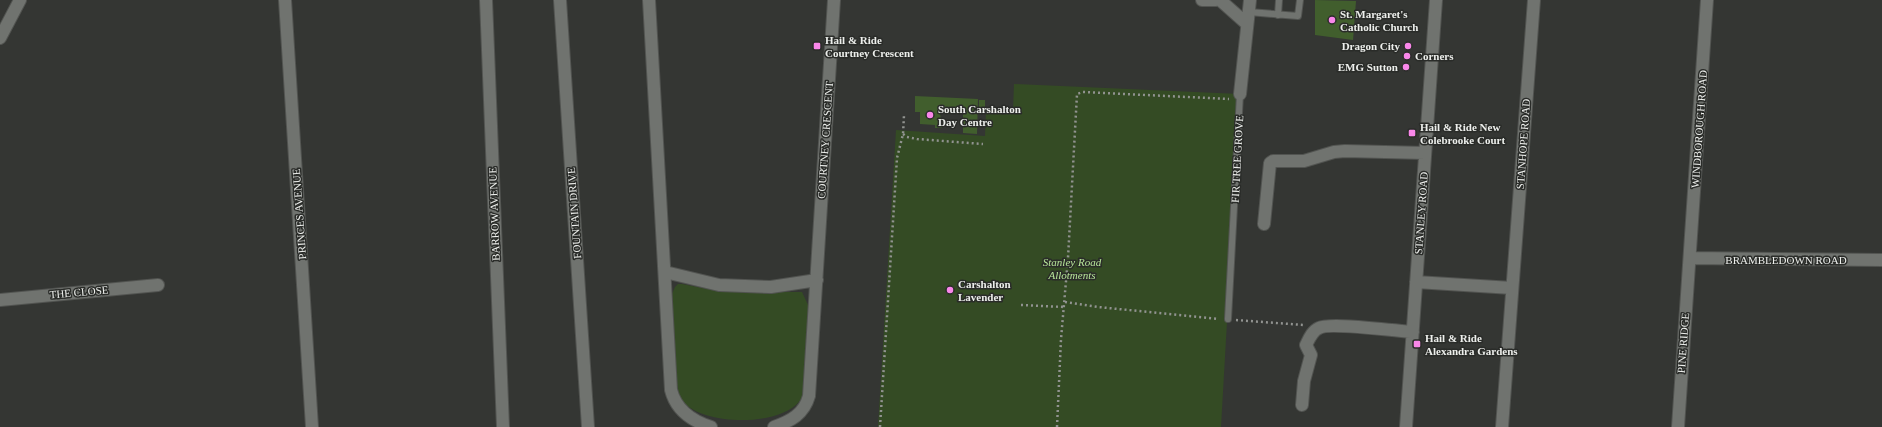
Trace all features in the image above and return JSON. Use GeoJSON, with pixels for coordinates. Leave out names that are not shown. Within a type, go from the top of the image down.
{"type":"FeatureCollection","features":[{"type":"Feature","properties":{"kind":"street"},"geometry":{"type":"LineString","coordinates":[[0,38],[20,0]]}},
{"type":"Feature","properties":{"kind":"street","name":"PRINCES AVENUE"},"geometry":{"type":"LineString","coordinates":[[285,0],[312,427]]}},
{"type":"Feature","properties":{"kind":"street","name":"BARROW AVENUE"},"geometry":{"type":"LineString","coordinates":[[486,0],[503,427]]}},
{"type":"Feature","properties":{"kind":"street","name":"FOUNTAIN DRIVE"},"geometry":{"type":"LineString","coordinates":[[560,0],[588,427]]}},
{"type":"Feature","properties":{"kind":"street"},"geometry":{"type":"LineString","coordinates":[[649,0],[671,390],[673,397],[680,408],[690,417],[711,427]]}},
{"type":"Feature","properties":{"kind":"street","name":"COURTNEY CRESCENT"},"geometry":{"type":"LineString","coordinates":[[774,427],[796,417],[806,405],[809,396],[834,0]]}},
{"type":"Feature","properties":{"kind":"street"},"geometry":{"type":"LineString","coordinates":[[1202,0],[1216,0]]}},
{"type":"Feature","properties":{"kind":"street"},"geometry":{"type":"LineString","coordinates":[[1220,0],[1247,24]]}},
{"type":"Feature","properties":{"kind":"street","name":"STANLEY ROAD"},"geometry":{"type":"LineString","coordinates":[[1406,427],[1436,0]]}},
{"type":"Feature","properties":{"kind":"street","name":"STANHOPE ROAD"},"geometry":{"type":"LineString","coordinates":[[1502,427],[1534,0]]}},
{"type":"Feature","properties":{"kind":"street","name":"WINDBOROUGH ROAD"},"geometry":{"type":"LineString","coordinates":[[1690,258],[1707,0]]}},
{"type":"Feature","properties":{"kind":"street","name":"FIR TREE GROVE"},"geometry":{"type":"LineString","coordinates":[[1240,97],[1249,6]]}},
{"type":"Feature","properties":{"kind":"street"},"geometry":{"type":"LineString","coordinates":[[1264,224],[1270,163],[1273,161],[1304,160],[1345,151],[1425,153]]}},
{"type":"Feature","properties":{"kind":"street","name":"BRAMBLEDOWN ROAD"},"geometry":{"type":"LineString","coordinates":[[1690,258],[1882,260]]}},
{"type":"Feature","properties":{"kind":"street","name":"PINE RIDGE"},"geometry":{"type":"LineString","coordinates":[[1678,427],[1690,258]]}},
{"type":"Feature","properties":{"kind":"street"},"geometry":{"type":"LineString","coordinates":[[665,272],[719,286],[771,286],[817,280]]}},
{"type":"Feature","properties":{"kind":"street"},"geometry":{"type":"LineString","coordinates":[[1416,282],[1512,288]]}},
{"type":"Feature","properties":{"kind":"street","name":"THE CLOSE"},"geometry":{"type":"LineString","coordinates":[[0,300],[158,285]]}},
{"type":"Feature","properties":{"kind":"street"},"geometry":{"type":"LineString","coordinates":[[1302,405],[1304,382],[1311,355],[1306,345],[1315,330],[1320,327],[1334,326],[1413,332]]}},
{"type":"Feature","properties":{"kind":"lane"},"geometry":{"type":"LineString","coordinates":[[1278,15],[1279,0]]}},
{"type":"Feature","properties":{"kind":"lane"},"geometry":{"type":"LineString","coordinates":[[1249,6],[1278,15],[1298,16],[1300,0]]}},
{"type":"Feature","properties":{"kind":"lane","name":"FIR TREE GROVE"},"geometry":{"type":"LineString","coordinates":[[1228,319],[1240,97]]}},
{"type":"Feature","properties":{"kind":"path"},"geometry":{"type":"LineString","coordinates":[[1057,427],[1061,339],[1065,302],[1077,94],[1082,92],[1226,98],[1240,97]]}},
{"type":"Feature","properties":{"kind":"path"},"geometry":{"type":"LineString","coordinates":[[880,427],[897,158],[903,134],[904,115]]}},
{"type":"Feature","properties":{"kind":"path"},"geometry":{"type":"LineString","coordinates":[[903,134],[907,138],[982,144]]}},
{"type":"Feature","properties":{"kind":"path"},"geometry":{"type":"LineString","coordinates":[[1065,302],[1098,307],[1320,327]]}},
{"type":"Feature","properties":{"kind":"path"},"geometry":{"type":"LineString","coordinates":[[1021,305],[1064,308]]}},
{"type":"Feature","properties":{"kind":"green space","name":"Stanley Road Allotments"},"geometry":{"type":"Polygon","coordinates":[[[1014,84],[1240,94],[1221,427],[878,427],[896,130],[985,136],[986,110],[1013,111],[1014,84]]]}},
{"type":"Feature","properties":{"kind":"green space"},"geometry":{"type":"Polygon","coordinates":[[[678,284],[723,292],[802,292],[808,305],[809,315],[803,396],[794,406],[781,414],[765,418],[746,420],[709,416],[694,410],[683,402],[677,385],[672,294],[678,284]]]}},
{"type":"Feature","properties":{"kind":"building"},"geometry":{"type":"Polygon","coordinates":[[[1315,0],[1356,1],[1353,40],[1315,35],[1315,0]]]}},
{"type":"Feature","properties":{"kind":"building","name":"South Carshalton Day Centre"},"geometry":{"type":"Polygon","coordinates":[[[915,96],[978,99],[977,134],[963,133],[963,114],[940,113],[942,128],[935,128],[935,125],[920,124],[920,112],[915,112],[915,96]]]}},
{"type":"Feature","properties":{"kind":"building"},"geometry":{"type":"Polygon","coordinates":[[[979,100],[985,100],[985,111],[979,111],[979,100]]]}},
{"type":"Feature","properties":{"kind":"place","name":"St. Margaret's Catholic Church"},"geometry":{"type":"Point","coordinates":[1332,20]}},
{"type":"Feature","properties":{"kind":"place","name":"Hail & Ride Courtney Crescent"},"geometry":{"type":"Point","coordinates":[817,46]}},
{"type":"Feature","properties":{"kind":"place","name":"Dragon City"},"geometry":{"type":"Point","coordinates":[1408,46]}},
{"type":"Feature","properties":{"kind":"place","name":"Corners"},"geometry":{"type":"Point","coordinates":[1407,56]}},
{"type":"Feature","properties":{"kind":"place","name":"EMG Sutton"},"geometry":{"type":"Point","coordinates":[1406,67]}},
{"type":"Feature","properties":{"kind":"place","name":"South Carshalton Day Centre"},"geometry":{"type":"Point","coordinates":[930,115]}},
{"type":"Feature","properties":{"kind":"place","name":"Hail & Ride New Colebrooke Court"},"geometry":{"type":"Point","coordinates":[1412,133]}},
{"type":"Feature","properties":{"kind":"place","name":"Carshalton Lavender"},"geometry":{"type":"Point","coordinates":[950,290]}},
{"type":"Feature","properties":{"kind":"place","name":"Hail & Ride Alexandra Gardens"},"geometry":{"type":"Point","coordinates":[1417,344]}}]}
